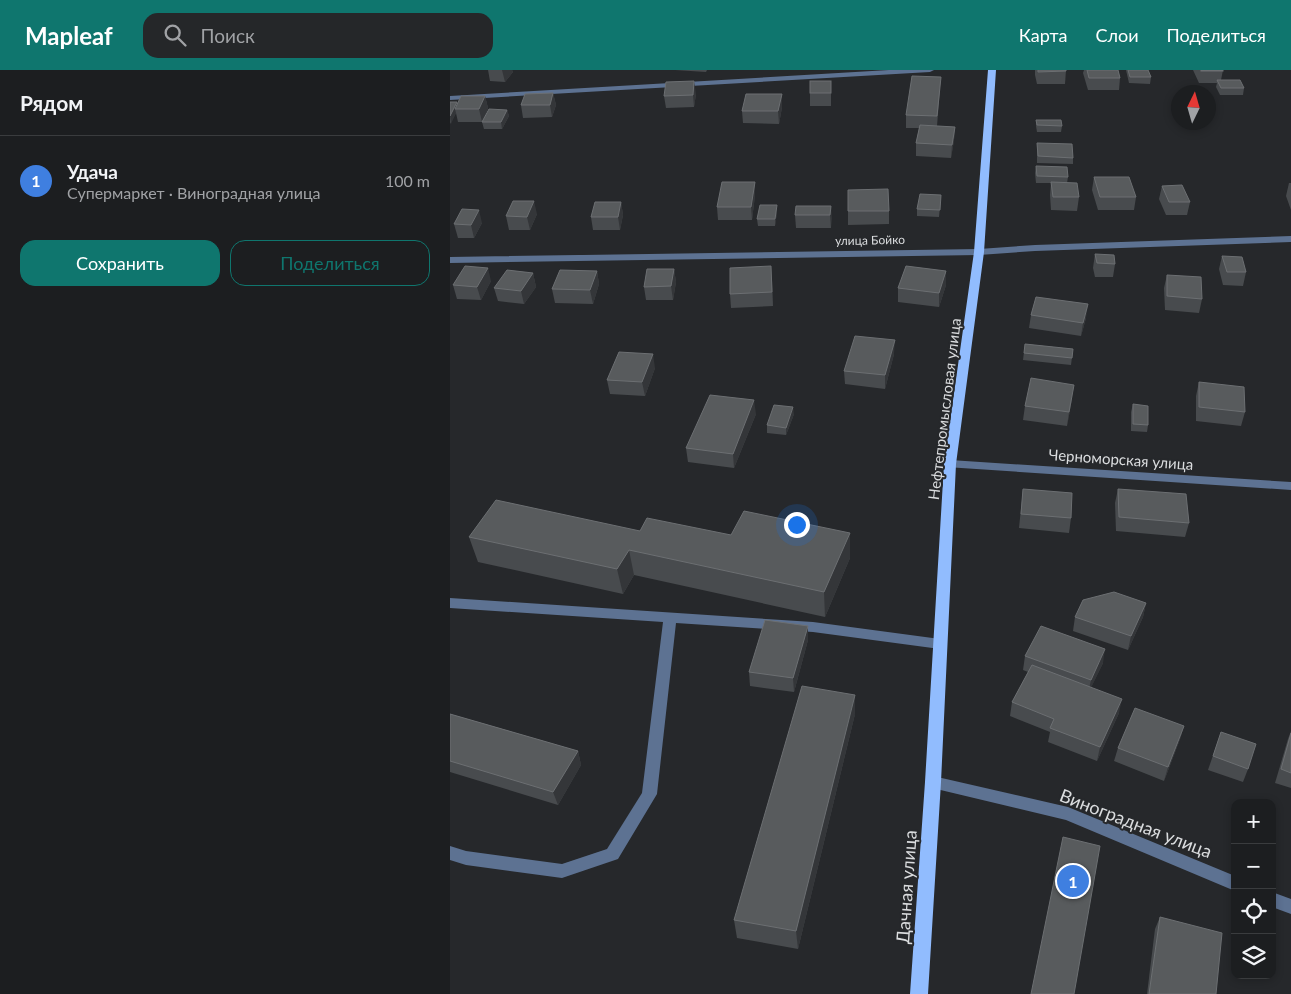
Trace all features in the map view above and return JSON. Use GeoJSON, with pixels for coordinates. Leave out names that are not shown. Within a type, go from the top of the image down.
{"type":"FeatureCollection","features":[{"type":"Feature","properties":{"kind":"main road","name":"Нефтепромысловая улица"},"geometry":{"type":"LineString","coordinates":[[933,782],[950,464],[978,252],[992,70]]}},
{"type":"Feature","properties":{"kind":"main road","name":"Дачная улица"},"geometry":{"type":"LineString","coordinates":[[919,994],[933,782]]}},
{"type":"Feature","properties":{"kind":"street"},"geometry":{"type":"LineString","coordinates":[[739,81],[743,70]]}},
{"type":"Feature","properties":{"kind":"street"},"geometry":{"type":"LineString","coordinates":[[450,98],[930,70]]}},
{"type":"Feature","properties":{"kind":"street","name":"улица Бойко"},"geometry":{"type":"LineString","coordinates":[[450,260],[978,252],[1035,248],[1291,239]]}},
{"type":"Feature","properties":{"kind":"street","name":"Черноморская улица"},"geometry":{"type":"LineString","coordinates":[[950,464],[1291,486]]}},
{"type":"Feature","properties":{"kind":"street"},"geometry":{"type":"LineString","coordinates":[[450,602],[813,627],[940,644]]}},
{"type":"Feature","properties":{"kind":"street"},"geometry":{"type":"LineString","coordinates":[[450,853],[466,858],[562,871],[612,854],[649,794],[670,617]]}},
{"type":"Feature","properties":{"kind":"street","name":"Виноградная улица"},"geometry":{"type":"LineString","coordinates":[[933,782],[1068,814],[1231,882]]}},
{"type":"Feature","properties":{"kind":"street"},"geometry":{"type":"LineString","coordinates":[[1276,901],[1291,907]]}},
{"type":"Feature","properties":{"kind":"building"},"geometry":{"type":"Polygon","coordinates":[[[1038,70],[1066,70],[1066,71],[1038,72],[1038,70]]]}},
{"type":"Feature","properties":{"kind":"building"},"geometry":{"type":"Polygon","coordinates":[[[1087,70],[1118,70],[1120,78],[1089,78],[1087,70]]]}},
{"type":"Feature","properties":{"kind":"building"},"geometry":{"type":"Polygon","coordinates":[[[1128,70],[1148,70],[1151,77],[1130,77],[1128,70]]]}},
{"type":"Feature","properties":{"kind":"building"},"geometry":{"type":"Polygon","coordinates":[[[1223,70],[1223,71],[1201,71],[1223,70]]]}},
{"type":"Feature","properties":{"kind":"building"},"geometry":{"type":"Polygon","coordinates":[[[912,76],[941,77],[937,116],[906,115],[912,76]]]}},
{"type":"Feature","properties":{"kind":"building"},"geometry":{"type":"Polygon","coordinates":[[[1217,80],[1240,80],[1244,88],[1221,88],[1217,80]]]}},
{"type":"Feature","properties":{"kind":"building"},"geometry":{"type":"Polygon","coordinates":[[[694,81],[693,95],[664,96],[666,82],[694,81]]]}},
{"type":"Feature","properties":{"kind":"building"},"geometry":{"type":"Polygon","coordinates":[[[810,81],[831,81],[831,93],[810,93],[810,81]]]}},
{"type":"Feature","properties":{"kind":"building"},"geometry":{"type":"Polygon","coordinates":[[[553,93],[550,105],[521,105],[525,94],[553,93]]]}},
{"type":"Feature","properties":{"kind":"building"},"geometry":{"type":"Polygon","coordinates":[[[746,94],[782,94],[778,111],[742,111],[746,94]]]}},
{"type":"Feature","properties":{"kind":"building"},"geometry":{"type":"Polygon","coordinates":[[[461,96],[485,96],[479,109],[455,109],[461,96]]]}},
{"type":"Feature","properties":{"kind":"building"},"geometry":{"type":"Polygon","coordinates":[[[450,102],[457,102],[450,116],[450,102]]]}},
{"type":"Feature","properties":{"kind":"building"},"geometry":{"type":"Polygon","coordinates":[[[489,109],[507,110],[501,122],[482,122],[489,109]]]}},
{"type":"Feature","properties":{"kind":"building"},"geometry":{"type":"Polygon","coordinates":[[[1036,120],[1061,120],[1062,126],[1037,125],[1036,120]]]}},
{"type":"Feature","properties":{"kind":"building"},"geometry":{"type":"Polygon","coordinates":[[[920,125],[955,127],[952,145],[916,143],[920,125]]]}},
{"type":"Feature","properties":{"kind":"building"},"geometry":{"type":"Polygon","coordinates":[[[1037,143],[1072,144],[1073,158],[1038,156],[1037,143]]]}},
{"type":"Feature","properties":{"kind":"building"},"geometry":{"type":"Polygon","coordinates":[[[1036,166],[1067,167],[1068,177],[1037,176],[1036,166]]]}},
{"type":"Feature","properties":{"kind":"building"},"geometry":{"type":"Polygon","coordinates":[[[1094,177],[1129,177],[1136,197],[1100,197],[1094,177]]]}},
{"type":"Feature","properties":{"kind":"building"},"geometry":{"type":"Polygon","coordinates":[[[722,182],[755,182],[751,207],[717,207],[722,182]]]}},
{"type":"Feature","properties":{"kind":"building"},"geometry":{"type":"Polygon","coordinates":[[[1051,182],[1077,183],[1079,197],[1053,197],[1051,182]]]}},
{"type":"Feature","properties":{"kind":"building"},"geometry":{"type":"Polygon","coordinates":[[[1182,185],[1190,202],[1169,202],[1162,186],[1182,185]]]}},
{"type":"Feature","properties":{"kind":"building"},"geometry":{"type":"Polygon","coordinates":[[[888,189],[889,211],[848,211],[848,190],[888,189]]]}},
{"type":"Feature","properties":{"kind":"building"},"geometry":{"type":"Polygon","coordinates":[[[920,194],[941,195],[940,210],[917,209],[920,194]]]}},
{"type":"Feature","properties":{"kind":"building"},"geometry":{"type":"Polygon","coordinates":[[[513,201],[534,201],[527,217],[506,216],[513,201]]]}},
{"type":"Feature","properties":{"kind":"building"},"geometry":{"type":"Polygon","coordinates":[[[595,202],[621,202],[618,217],[591,217],[595,202]]]}},
{"type":"Feature","properties":{"kind":"building"},"geometry":{"type":"Polygon","coordinates":[[[760,205],[777,205],[775,219],[757,219],[760,205]]]}},
{"type":"Feature","properties":{"kind":"building"},"geometry":{"type":"Polygon","coordinates":[[[796,206],[831,206],[830,215],[795,215],[796,206]]]}},
{"type":"Feature","properties":{"kind":"building"},"geometry":{"type":"Polygon","coordinates":[[[462,209],[479,210],[471,225],[454,224],[462,209]]]}},
{"type":"Feature","properties":{"kind":"building"},"geometry":{"type":"Polygon","coordinates":[[[1095,254],[1114,255],[1115,264],[1097,263],[1095,254]]]}},
{"type":"Feature","properties":{"kind":"building"},"geometry":{"type":"Polygon","coordinates":[[[1222,256],[1242,257],[1246,272],[1227,272],[1222,256]]]}},
{"type":"Feature","properties":{"kind":"building"},"geometry":{"type":"Polygon","coordinates":[[[465,266],[488,268],[477,287],[453,285],[465,266]]]}},
{"type":"Feature","properties":{"kind":"building"},"geometry":{"type":"Polygon","coordinates":[[[771,266],[772,292],[730,294],[730,268],[771,266]]]}},
{"type":"Feature","properties":{"kind":"building"},"geometry":{"type":"Polygon","coordinates":[[[906,266],[946,271],[939,293],[898,288],[906,266]]]}},
{"type":"Feature","properties":{"kind":"building"},"geometry":{"type":"Polygon","coordinates":[[[647,269],[674,269],[671,286],[644,287],[647,269]]]}},
{"type":"Feature","properties":{"kind":"building"},"geometry":{"type":"Polygon","coordinates":[[[507,270],[533,273],[521,291],[494,288],[507,270]]]}},
{"type":"Feature","properties":{"kind":"building"},"geometry":{"type":"Polygon","coordinates":[[[560,270],[597,271],[590,290],[552,289],[560,270]]]}},
{"type":"Feature","properties":{"kind":"building"},"geometry":{"type":"Polygon","coordinates":[[[1167,275],[1201,277],[1202,299],[1167,296],[1167,275]]]}},
{"type":"Feature","properties":{"kind":"building"},"geometry":{"type":"Polygon","coordinates":[[[1036,297],[1088,304],[1083,323],[1031,315],[1036,297]]]}},
{"type":"Feature","properties":{"kind":"building"},"geometry":{"type":"Polygon","coordinates":[[[855,336],[895,340],[885,375],[844,371],[855,336]]]}},
{"type":"Feature","properties":{"kind":"building"},"geometry":{"type":"Polygon","coordinates":[[[1025,344],[1073,349],[1072,358],[1024,353],[1025,344]]]}},
{"type":"Feature","properties":{"kind":"building"},"geometry":{"type":"Polygon","coordinates":[[[619,352],[653,354],[642,382],[607,380],[619,352]]]}},
{"type":"Feature","properties":{"kind":"building"},"geometry":{"type":"Polygon","coordinates":[[[1031,378],[1074,385],[1069,412],[1025,406],[1031,378]]]}},
{"type":"Feature","properties":{"kind":"building"},"geometry":{"type":"Polygon","coordinates":[[[1199,382],[1244,387],[1245,412],[1199,407],[1199,382]]]}},
{"type":"Feature","properties":{"kind":"building"},"geometry":{"type":"Polygon","coordinates":[[[710,395],[754,400],[733,454],[686,448],[710,395]]]}},
{"type":"Feature","properties":{"kind":"building"},"geometry":{"type":"Polygon","coordinates":[[[1133,404],[1148,406],[1148,425],[1133,424],[1133,404]]]}},
{"type":"Feature","properties":{"kind":"building"},"geometry":{"type":"Polygon","coordinates":[[[774,405],[793,407],[786,428],[767,425],[774,405]]]}},
{"type":"Feature","properties":{"kind":"building"},"geometry":{"type":"Polygon","coordinates":[[[1023,489],[1072,493],[1071,518],[1021,514],[1023,489]]]}},
{"type":"Feature","properties":{"kind":"building"},"geometry":{"type":"Polygon","coordinates":[[[1118,489],[1186,494],[1189,523],[1119,517],[1118,489]]]}},
{"type":"Feature","properties":{"kind":"building"},"geometry":{"type":"Polygon","coordinates":[[[496,500],[640,531],[647,518],[731,535],[744,511],[850,533],[824,592],[629,550],[617,569],[469,537],[496,500]]]}},
{"type":"Feature","properties":{"kind":"building"},"geometry":{"type":"Polygon","coordinates":[[[1114,592],[1146,603],[1131,636],[1075,617],[1083,600],[1114,592]]]}},
{"type":"Feature","properties":{"kind":"building"},"geometry":{"type":"Polygon","coordinates":[[[765,620],[808,626],[793,678],[749,672],[765,620]]]}},
{"type":"Feature","properties":{"kind":"building"},"geometry":{"type":"Polygon","coordinates":[[[1041,626],[1105,649],[1091,680],[1025,656],[1041,626]]]}},
{"type":"Feature","properties":{"kind":"building"},"geometry":{"type":"Polygon","coordinates":[[[1032,665],[1122,699],[1100,747],[1050,728],[1054,719],[1012,702],[1032,665]]]}},
{"type":"Feature","properties":{"kind":"building"},"geometry":{"type":"Polygon","coordinates":[[[802,686],[855,695],[796,931],[734,920],[802,686]]]}},
{"type":"Feature","properties":{"kind":"building"},"geometry":{"type":"Polygon","coordinates":[[[1135,708],[1184,726],[1168,767],[1118,748],[1135,708]]]}},
{"type":"Feature","properties":{"kind":"building"},"geometry":{"type":"Polygon","coordinates":[[[450,714],[578,751],[553,792],[450,761],[450,714]]]}},
{"type":"Feature","properties":{"kind":"building"},"geometry":{"type":"Polygon","coordinates":[[[1221,732],[1256,744],[1248,769],[1213,756],[1221,732]]]}},
{"type":"Feature","properties":{"kind":"building"},"geometry":{"type":"Polygon","coordinates":[[[1291,733],[1291,773],[1281,769],[1291,733]]]}},
{"type":"Feature","properties":{"kind":"building"},"geometry":{"type":"Polygon","coordinates":[[[1063,837],[1100,846],[1074,994],[1031,994],[1063,837]]]}},
{"type":"Feature","properties":{"kind":"building"},"geometry":{"type":"Polygon","coordinates":[[[1160,917],[1222,933],[1216,994],[1149,994],[1160,917]]]}},
{"type":"Feature","properties":{"kind":"place","name":"Удача"},"geometry":{"type":"Point","coordinates":[1073,881]}}]}
